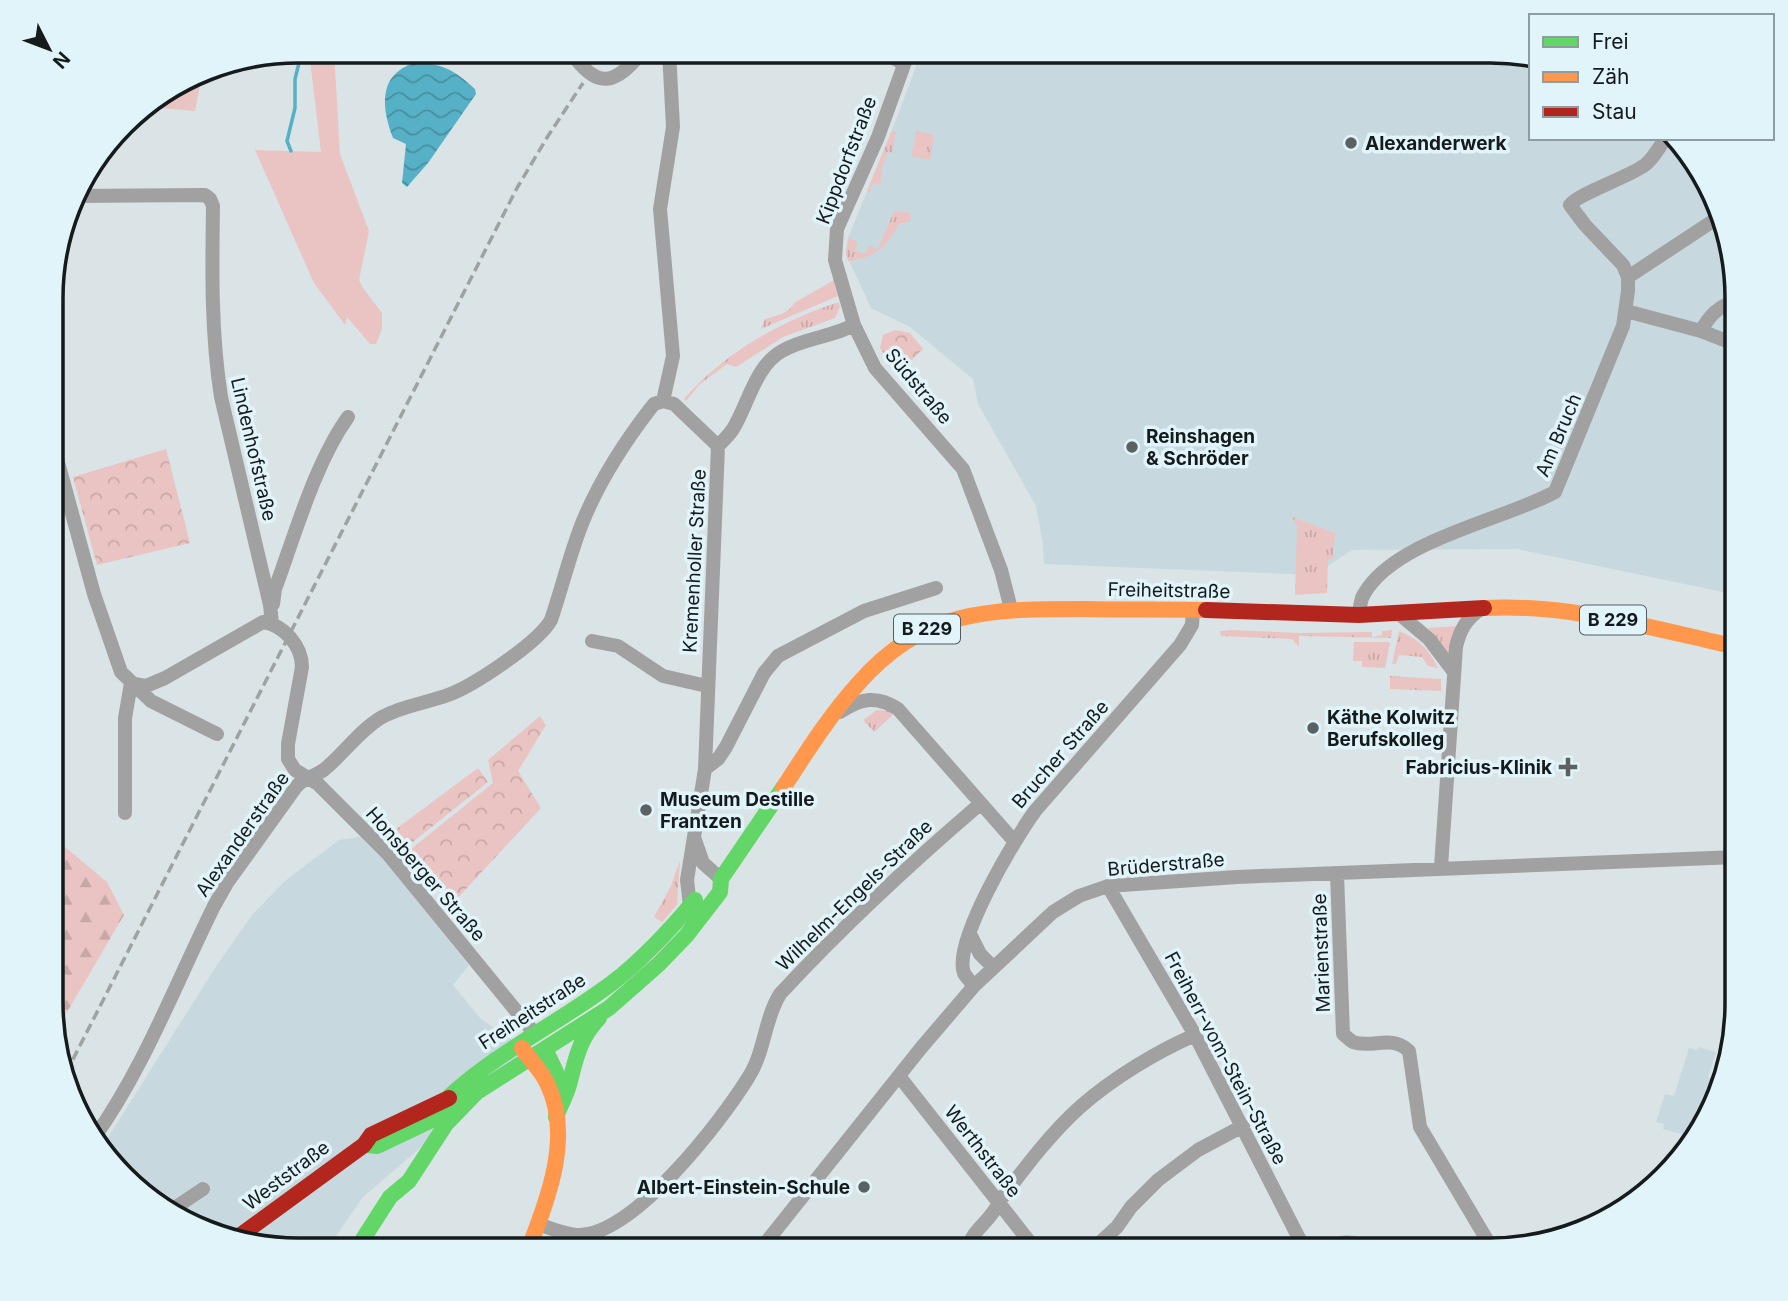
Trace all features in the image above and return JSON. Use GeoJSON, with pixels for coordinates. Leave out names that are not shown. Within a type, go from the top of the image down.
{"type":"FeatureCollection","features":[{"type":"Feature","properties":{"kind":"main road","name":"Freiheitstraße"},"geometry":{"type":"LineString","coordinates":[[455,1102],[477,1092],[608,1009],[639,983],[685,936],[720,892],[721,879],[830,718],[858,683],[875,666],[923,631],[967,615],[1011,609],[1193,610],[1359,615],[1487,606],[1552,609],[1724,644]]}},
{"type":"Feature","properties":{"kind":"main road","name":"Freiheitstraße"},"geometry":{"type":"LineString","coordinates":[[364,1237],[390,1197],[409,1181],[455,1102],[482,1068],[601,991],[671,929],[709,884],[721,879]]}},
{"type":"Feature","properties":{"kind":"main road"},"geometry":{"type":"LineString","coordinates":[[556,1118],[569,1087],[572,1062],[579,1043],[593,1023],[608,1009]]}},
{"type":"Feature","properties":{"kind":"main road"},"geometry":{"type":"LineString","coordinates":[[533,1237],[555,1168],[560,1081],[556,1068],[535,1034]]}},
{"type":"Feature","properties":{"kind":"main road"},"geometry":{"type":"LineString","coordinates":[[519,1044],[547,1083],[556,1118]]}},
{"type":"Feature","properties":{"kind":"main road","name":"Weststraße"},"geometry":{"type":"LineString","coordinates":[[364,1145],[377,1146],[426,1124],[455,1102]]}},
{"type":"Feature","properties":{"kind":"main road","name":"Weststraße"},"geometry":{"type":"LineString","coordinates":[[246,1232],[364,1145],[371,1135],[455,1102]]}},
{"type":"Feature","properties":{"kind":"main road","name":"Freiheitstraße"},"geometry":{"type":"LineString","coordinates":[[390,1197],[396,1173],[426,1124]]}},
{"type":"Feature","properties":{"kind":"street"},"geometry":{"type":"LineString","coordinates":[[583,63],[604,80],[612,79],[633,63]]}},
{"type":"Feature","properties":{"kind":"street"},"geometry":{"type":"LineString","coordinates":[[663,401],[673,356],[660,209],[673,127],[670,63]]}},
{"type":"Feature","properties":{"kind":"street","name":"Kippdorfstraße"},"geometry":{"type":"LineString","coordinates":[[854,325],[835,260],[837,229],[878,137],[904,64]]}},
{"type":"Feature","properties":{"kind":"street"},"geometry":{"type":"LineString","coordinates":[[1664,140],[1645,165],[1608,186],[1575,199],[1570,205],[1619,260],[1628,277],[1712,222]]}},
{"type":"Feature","properties":{"kind":"street","name":"Lindenhofstraße"},"geometry":{"type":"LineString","coordinates":[[87,196],[205,195],[211,199],[211,299],[217,375],[272,623]]}},
{"type":"Feature","properties":{"kind":"street","name":"Am Bruch"},"geometry":{"type":"LineString","coordinates":[[1359,615],[1362,596],[1376,577],[1407,553],[1555,492],[1623,326],[1628,277]]}},
{"type":"Feature","properties":{"kind":"street"},"geometry":{"type":"LineString","coordinates":[[1701,331],[1708,318],[1724,306]]}},
{"type":"Feature","properties":{"kind":"street"},"geometry":{"type":"LineString","coordinates":[[1626,311],[1724,340]]}},
{"type":"Feature","properties":{"kind":"street"},"geometry":{"type":"LineString","coordinates":[[719,446],[732,430],[760,373],[773,358],[789,348],[854,325]]}},
{"type":"Feature","properties":{"kind":"street","name":"Südstraße"},"geometry":{"type":"LineString","coordinates":[[854,325],[875,368],[963,469],[1001,569],[1011,609]]}},
{"type":"Feature","properties":{"kind":"street","name":"Kremenholler Straße"},"geometry":{"type":"LineString","coordinates":[[663,401],[674,404],[719,446],[705,769],[687,880],[690,906]]}},
{"type":"Feature","properties":{"kind":"street","name":"Alexanderstraße"},"geometry":{"type":"LineString","coordinates":[[100,1129],[142,1056],[220,895],[304,777],[318,774],[327,768],[368,727],[383,717],[399,709],[450,695],[544,632],[551,620],[582,522],[603,478],[624,443],[650,409],[654,404],[663,401]]}},
{"type":"Feature","properties":{"kind":"street","name":"Lindenhofstraße"},"geometry":{"type":"LineString","coordinates":[[272,623],[275,589],[279,578],[334,436],[348,417]]}},
{"type":"Feature","properties":{"kind":"street"},"geometry":{"type":"LineString","coordinates":[[63,498],[121,672],[150,701],[217,734]]}},
{"type":"Feature","properties":{"kind":"street"},"geometry":{"type":"LineString","coordinates":[[705,769],[718,759],[726,747],[764,673],[778,656],[864,611],[936,588]]}},
{"type":"Feature","properties":{"kind":"street"},"geometry":{"type":"LineString","coordinates":[[1441,867],[1454,672],[1460,633],[1472,615],[1487,606]]}},
{"type":"Feature","properties":{"kind":"street","name":"Brucher Straße"},"geometry":{"type":"LineString","coordinates":[[974,986],[964,972],[964,948],[990,883],[1014,841],[1035,811],[1180,645],[1192,625],[1193,610]]}},
{"type":"Feature","properties":{"kind":"street"},"geometry":{"type":"LineString","coordinates":[[1397,612],[1429,639],[1454,672]]}},
{"type":"Feature","properties":{"kind":"street"},"geometry":{"type":"LineString","coordinates":[[131,683],[146,686],[165,678],[244,630],[263,621],[272,623]]}},
{"type":"Feature","properties":{"kind":"street","name":"Honsberger Straße"},"geometry":{"type":"LineString","coordinates":[[272,623],[293,642],[302,657],[288,744],[288,759],[295,770],[318,784],[388,854],[535,1034]]}},
{"type":"Feature","properties":{"kind":"street"},"geometry":{"type":"LineString","coordinates":[[592,641],[618,646],[663,676],[707,686]]}},
{"type":"Feature","properties":{"kind":"street"},"geometry":{"type":"LineString","coordinates":[[125,813],[125,718],[131,683]]}},
{"type":"Feature","properties":{"kind":"street"},"geometry":{"type":"LineString","coordinates":[[830,718],[849,706],[869,700],[884,700],[898,709],[1014,841]]}},
{"type":"Feature","properties":{"kind":"street","name":"Wilhelm-Engels-Straße"},"geometry":{"type":"LineString","coordinates":[[539,1224],[562,1233],[594,1233],[619,1222],[659,1188],[690,1156],[748,1078],[757,1060],[773,1006],[780,994],[894,879],[980,804]]}},
{"type":"Feature","properties":{"kind":"street"},"geometry":{"type":"LineString","coordinates":[[695,839],[703,863],[721,879]]}},
{"type":"Feature","properties":{"kind":"street","name":"Brüderstraße"},"geometry":{"type":"LineString","coordinates":[[770,1237],[974,986],[1053,912],[1079,896],[1108,886],[1237,877],[1724,858]]}},
{"type":"Feature","properties":{"kind":"street","name":"Marienstraße"},"geometry":{"type":"LineString","coordinates":[[1337,874],[1343,1034],[1353,1042],[1402,1044],[1409,1051],[1420,1127],[1486,1238]]}},
{"type":"Feature","properties":{"kind":"street","name":"Freiherr-vom-Stein-Straße"},"geometry":{"type":"LineString","coordinates":[[1108,886],[1195,1035],[1299,1238]]}},
{"type":"Feature","properties":{"kind":"street"},"geometry":{"type":"LineString","coordinates":[[970,934],[980,954],[993,967]]}},
{"type":"Feature","properties":{"kind":"street"},"geometry":{"type":"LineString","coordinates":[[971,1238],[995,1213],[999,1202],[1040,1149],[1080,1107],[1129,1072],[1195,1035]]}},
{"type":"Feature","properties":{"kind":"street","name":"Werthstraße"},"geometry":{"type":"LineString","coordinates":[[899,1076],[1026,1238]]}},
{"type":"Feature","properties":{"kind":"street"},"geometry":{"type":"LineString","coordinates":[[1105,1238],[1158,1180],[1198,1150],[1242,1126]]}},
{"type":"Feature","properties":{"kind":"street"},"geometry":{"type":"LineString","coordinates":[[178,1206],[203,1189]]}},
{"type":"Feature","properties":{"kind":"shaded area"},"geometry":{"type":"Polygon","coordinates":[[[917,64],[1505,64],[1529,67],[1529,140],[1664,140],[1694,181],[1707,208],[1720,252],[1724,283],[1724,592],[1517,549],[1352,550],[1314,575],[1044,564],[1036,506],[978,404],[973,379],[910,327],[871,308],[846,254],[848,238],[917,64]]]}},
{"type":"Feature","properties":{"kind":"shaded area"},"geometry":{"type":"Polygon","coordinates":[[[365,836],[469,965],[453,985],[481,1019],[531,1053],[363,1197],[335,1237],[283,1237],[222,1226],[180,1207],[155,1189],[121,1158],[107,1139],[215,968],[252,915],[285,881],[339,840],[365,836]]]}},
{"type":"Feature","properties":{"kind":"shaded area"},"geometry":{"type":"Polygon","coordinates":[[[1698,1047],[1716,1052],[1708,1077],[1712,1079],[1706,1096],[1703,1096],[1698,1113],[1684,1135],[1663,1129],[1664,1124],[1656,1122],[1665,1094],[1674,1096],[1689,1048],[1697,1050],[1698,1047]]]}},
{"type":"Feature","properties":{"kind":"green space"},"geometry":{"type":"Polygon","coordinates":[[[310,63],[335,63],[340,154],[369,231],[359,280],[382,313],[382,329],[376,344],[370,344],[347,317],[345,325],[314,283],[255,150],[321,152],[310,63]]]}},
{"type":"Feature","properties":{"kind":"green space"},"geometry":{"type":"Polygon","coordinates":[[[200,85],[195,111],[161,108],[180,94],[200,85]]]}},
{"type":"Feature","properties":{"kind":"green space"},"geometry":{"type":"Polygon","coordinates":[[[892,130],[896,132],[892,153],[887,152],[883,162],[881,184],[872,183],[870,192],[867,191],[892,130]]]}},
{"type":"Feature","properties":{"kind":"green space"},"geometry":{"type":"Polygon","coordinates":[[[917,131],[934,135],[930,160],[911,156],[917,131]]]}},
{"type":"Feature","properties":{"kind":"green space"},"geometry":{"type":"Polygon","coordinates":[[[894,211],[911,213],[910,222],[900,223],[884,245],[873,254],[848,261],[848,238],[858,242],[855,251],[865,254],[869,246],[878,249],[894,211]]]}},
{"type":"Feature","properties":{"kind":"green space"},"geometry":{"type":"Polygon","coordinates":[[[834,280],[838,296],[761,329],[765,319],[785,312],[794,303],[834,280]]]}},
{"type":"Feature","properties":{"kind":"green space"},"geometry":{"type":"Polygon","coordinates":[[[839,302],[840,307],[835,318],[783,337],[736,367],[727,364],[699,385],[686,401],[684,399],[717,367],[755,340],[796,319],[839,302]]]}},
{"type":"Feature","properties":{"kind":"green space"},"geometry":{"type":"Polygon","coordinates":[[[895,330],[910,333],[923,349],[905,366],[899,362],[892,368],[880,348],[883,335],[895,330]]]}},
{"type":"Feature","properties":{"kind":"green space"},"geometry":{"type":"Polygon","coordinates":[[[166,449],[190,543],[97,565],[73,477],[166,449]]]}},
{"type":"Feature","properties":{"kind":"green space"},"geometry":{"type":"Polygon","coordinates":[[[1292,517],[1335,533],[1333,559],[1328,560],[1327,593],[1295,595],[1297,526],[1292,517]]]}},
{"type":"Feature","properties":{"kind":"green space"},"geometry":{"type":"Polygon","coordinates":[[[1457,626],[1450,657],[1428,628],[1457,626]]]}},
{"type":"Feature","properties":{"kind":"green space"},"geometry":{"type":"Polygon","coordinates":[[[1392,630],[1391,638],[1299,636],[1299,647],[1292,639],[1221,636],[1220,631],[1372,632],[1372,637],[1382,635],[1382,631],[1392,630]]]}},
{"type":"Feature","properties":{"kind":"green space"},"geometry":{"type":"Polygon","coordinates":[[[1399,631],[1422,645],[1438,668],[1428,666],[1422,657],[1399,655],[1396,664],[1392,664],[1399,631]]]}},
{"type":"Feature","properties":{"kind":"green space"},"geometry":{"type":"Polygon","coordinates":[[[1354,642],[1390,643],[1385,668],[1362,667],[1362,661],[1353,661],[1354,642]]]}},
{"type":"Feature","properties":{"kind":"green space"},"geometry":{"type":"Polygon","coordinates":[[[1390,676],[1441,679],[1441,691],[1390,689],[1390,676]]]}},
{"type":"Feature","properties":{"kind":"green space"},"geometry":{"type":"Polygon","coordinates":[[[877,710],[888,711],[893,715],[874,732],[863,720],[877,710]]]}},
{"type":"Feature","properties":{"kind":"green space"},"geometry":{"type":"Polygon","coordinates":[[[540,716],[546,725],[518,771],[541,808],[453,903],[410,850],[493,783],[488,760],[540,716]]]}},
{"type":"Feature","properties":{"kind":"green space"},"geometry":{"type":"Polygon","coordinates":[[[478,768],[488,782],[409,845],[396,829],[478,768]]]}},
{"type":"Feature","properties":{"kind":"green space"},"geometry":{"type":"Polygon","coordinates":[[[64,846],[107,882],[124,915],[64,1017],[64,846]]]}},
{"type":"Feature","properties":{"kind":"green space"},"geometry":{"type":"Polygon","coordinates":[[[680,860],[677,905],[662,922],[654,917],[671,886],[680,860]]]}},
{"type":"Feature","properties":{"kind":"water"},"geometry":{"type":"Polygon","coordinates":[[[416,63],[433,64],[448,69],[475,89],[476,94],[428,163],[407,187],[402,183],[406,144],[393,138],[385,105],[388,84],[402,68],[416,63]]]}},
{"type":"Feature","properties":{"kind":"waterway"},"geometry":{"type":"LineString","coordinates":[[291,151],[287,141],[295,108],[295,79],[299,63]]}},
{"type":"Feature","properties":{"kind":"railway"},"geometry":{"type":"LineString","coordinates":[[71,1063],[517,188],[583,83]]}},
{"type":"Feature","properties":{"kind":"traffic: fast"},"geometry":{"type":"LineString","coordinates":[[364,1237],[390,1197],[409,1181],[446,1124],[477,1092],[609,1008],[686,936],[720,892],[721,879],[783,788]]}},
{"type":"Feature","properties":{"kind":"traffic: fast"},"geometry":{"type":"LineString","coordinates":[[450,1096],[509,1051],[612,983],[656,944],[695,900]]}},
{"type":"Feature","properties":{"kind":"traffic: fast"},"geometry":{"type":"LineString","coordinates":[[556,1117],[568,1089],[576,1057],[599,1018]]}},
{"type":"Feature","properties":{"kind":"traffic: fast"},"geometry":{"type":"LineString","coordinates":[[545,1049],[556,1072],[559,1097]]}},
{"type":"Feature","properties":{"kind":"traffic: fast"},"geometry":{"type":"LineString","coordinates":[[368,1145],[377,1146],[459,1107]]}},
{"type":"Feature","properties":{"kind":"traffic: slow"},"geometry":{"type":"LineString","coordinates":[[1484,608],[1548,609],[1580,613],[1724,644]]}},
{"type":"Feature","properties":{"kind":"traffic: slow"},"geometry":{"type":"LineString","coordinates":[[783,788],[827,722],[857,685],[882,660],[933,627],[960,618],[1018,610],[1206,610]]}},
{"type":"Feature","properties":{"kind":"traffic: slow"},"geometry":{"type":"LineString","coordinates":[[522,1048],[547,1083],[558,1124],[555,1167],[533,1237]]}},
{"type":"Feature","properties":{"kind":"traffic: jam"},"geometry":{"type":"LineString","coordinates":[[1206,610],[1359,615],[1484,608]]}},
{"type":"Feature","properties":{"kind":"traffic: jam"},"geometry":{"type":"LineString","coordinates":[[246,1232],[364,1145],[371,1135],[449,1098]]}},
{"type":"Feature","properties":{"kind":"place","name":"Alexanderwerk"},"geometry":{"type":"Point","coordinates":[1351,143]}},
{"type":"Feature","properties":{"kind":"place","name":"Reinshagen & Schröder"},"geometry":{"type":"Point","coordinates":[1132,447]}},
{"type":"Feature","properties":{"kind":"place","name":"Käthe Kolwitz Berufskolleg"},"geometry":{"type":"Point","coordinates":[1313,728]}},
{"type":"Feature","properties":{"kind":"place","name":"Fabricius-Klinik"},"geometry":{"type":"Point","coordinates":[1568,767]}},
{"type":"Feature","properties":{"kind":"place","name":"Museum Destille Frantzen"},"geometry":{"type":"Point","coordinates":[646,810]}},
{"type":"Feature","properties":{"kind":"place","name":"Albert-Einstein-Schule"},"geometry":{"type":"Point","coordinates":[864,1187]}}]}
